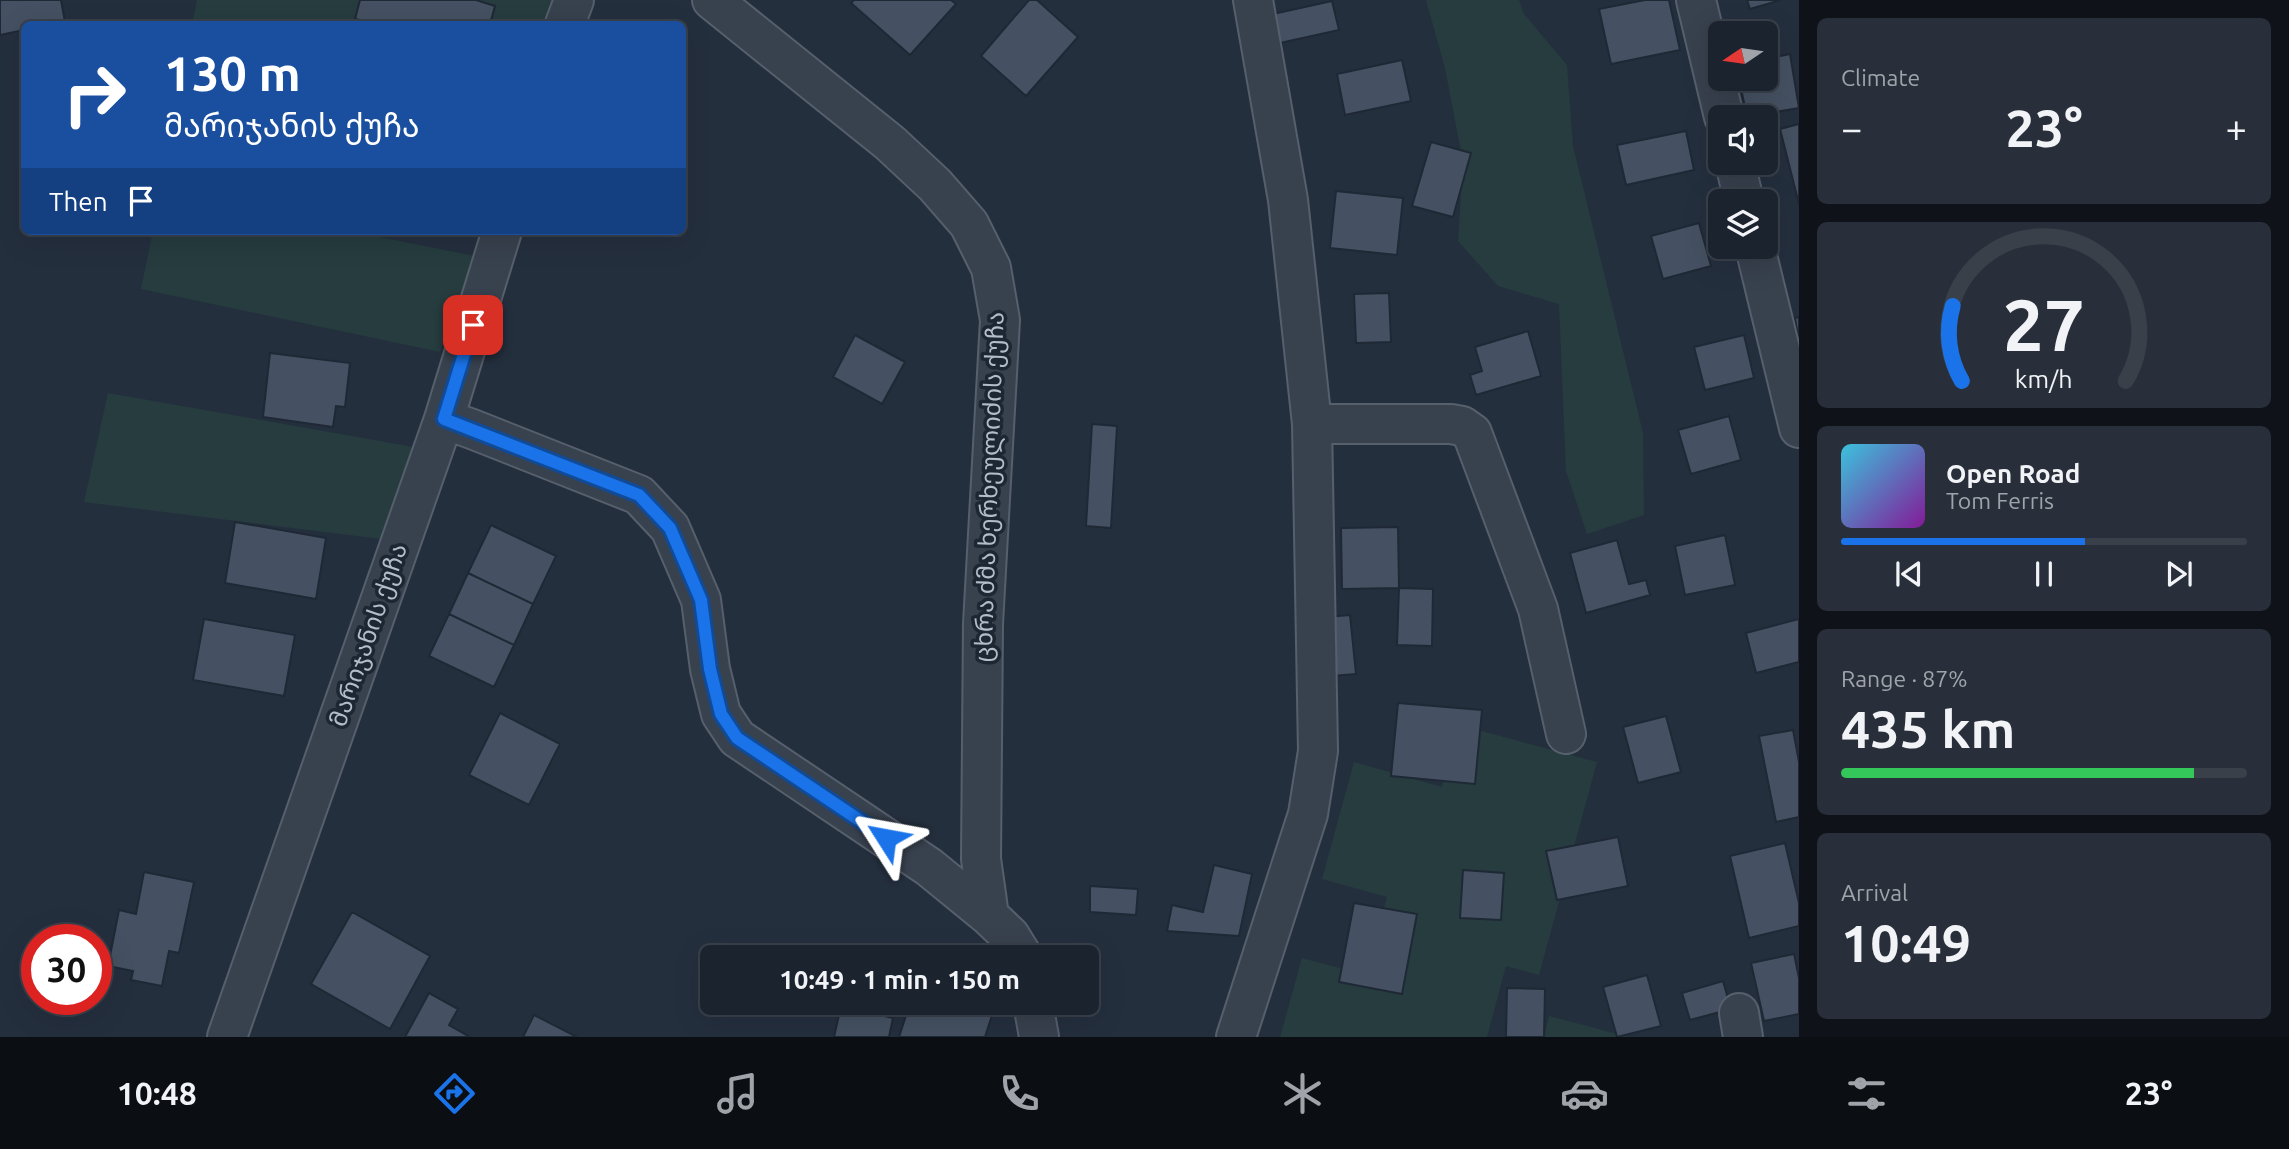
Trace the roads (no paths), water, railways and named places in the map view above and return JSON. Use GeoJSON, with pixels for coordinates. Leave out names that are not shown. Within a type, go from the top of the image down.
{"type":"FeatureCollection","features":[{"type":"Feature","properties":{"kind":"street"},"geometry":{"type":"LineString","coordinates":[[566,21],[574,0]]}},
{"type":"Feature","properties":{"kind":"street","name":"ცხრა ძმა ხერხეულიძის ქუჩა"},"geometry":{"type":"LineString","coordinates":[[712,0],[890,143],[934,185],[969,224],[992,268],[1000,320],[983,624],[981,859],[989,916]]}},
{"type":"Feature","properties":{"kind":"street"},"geometry":{"type":"LineString","coordinates":[[1696,0],[1721,105]]}},
{"type":"Feature","properties":{"kind":"street"},"geometry":{"type":"LineString","coordinates":[[1236,1037],[1308,814],[1318,751],[1312,424],[1287,201],[1248,4]]}},
{"type":"Feature","properties":{"kind":"street","name":"მარიჯანის ქუჩა"},"geometry":{"type":"LineString","coordinates":[[228,1037],[444,419],[501,235]]}},
{"type":"Feature","properties":{"kind":"street"},"geometry":{"type":"LineString","coordinates":[[1758,259],[1799,428]]}},
{"type":"Feature","properties":{"kind":"street"},"geometry":{"type":"LineString","coordinates":[[444,419],[639,495],[670,528],[701,600],[710,669],[721,714],[737,738],[929,867],[989,916],[1016,945]]}},
{"type":"Feature","properties":{"kind":"street"},"geometry":{"type":"LineString","coordinates":[[1312,424],[1451,424],[1462,426],[1472,433],[1538,609],[1566,734]]}},
{"type":"Feature","properties":{"kind":"street"},"geometry":{"type":"LineString","coordinates":[[1035,1015],[1039,1037]]}}]}
